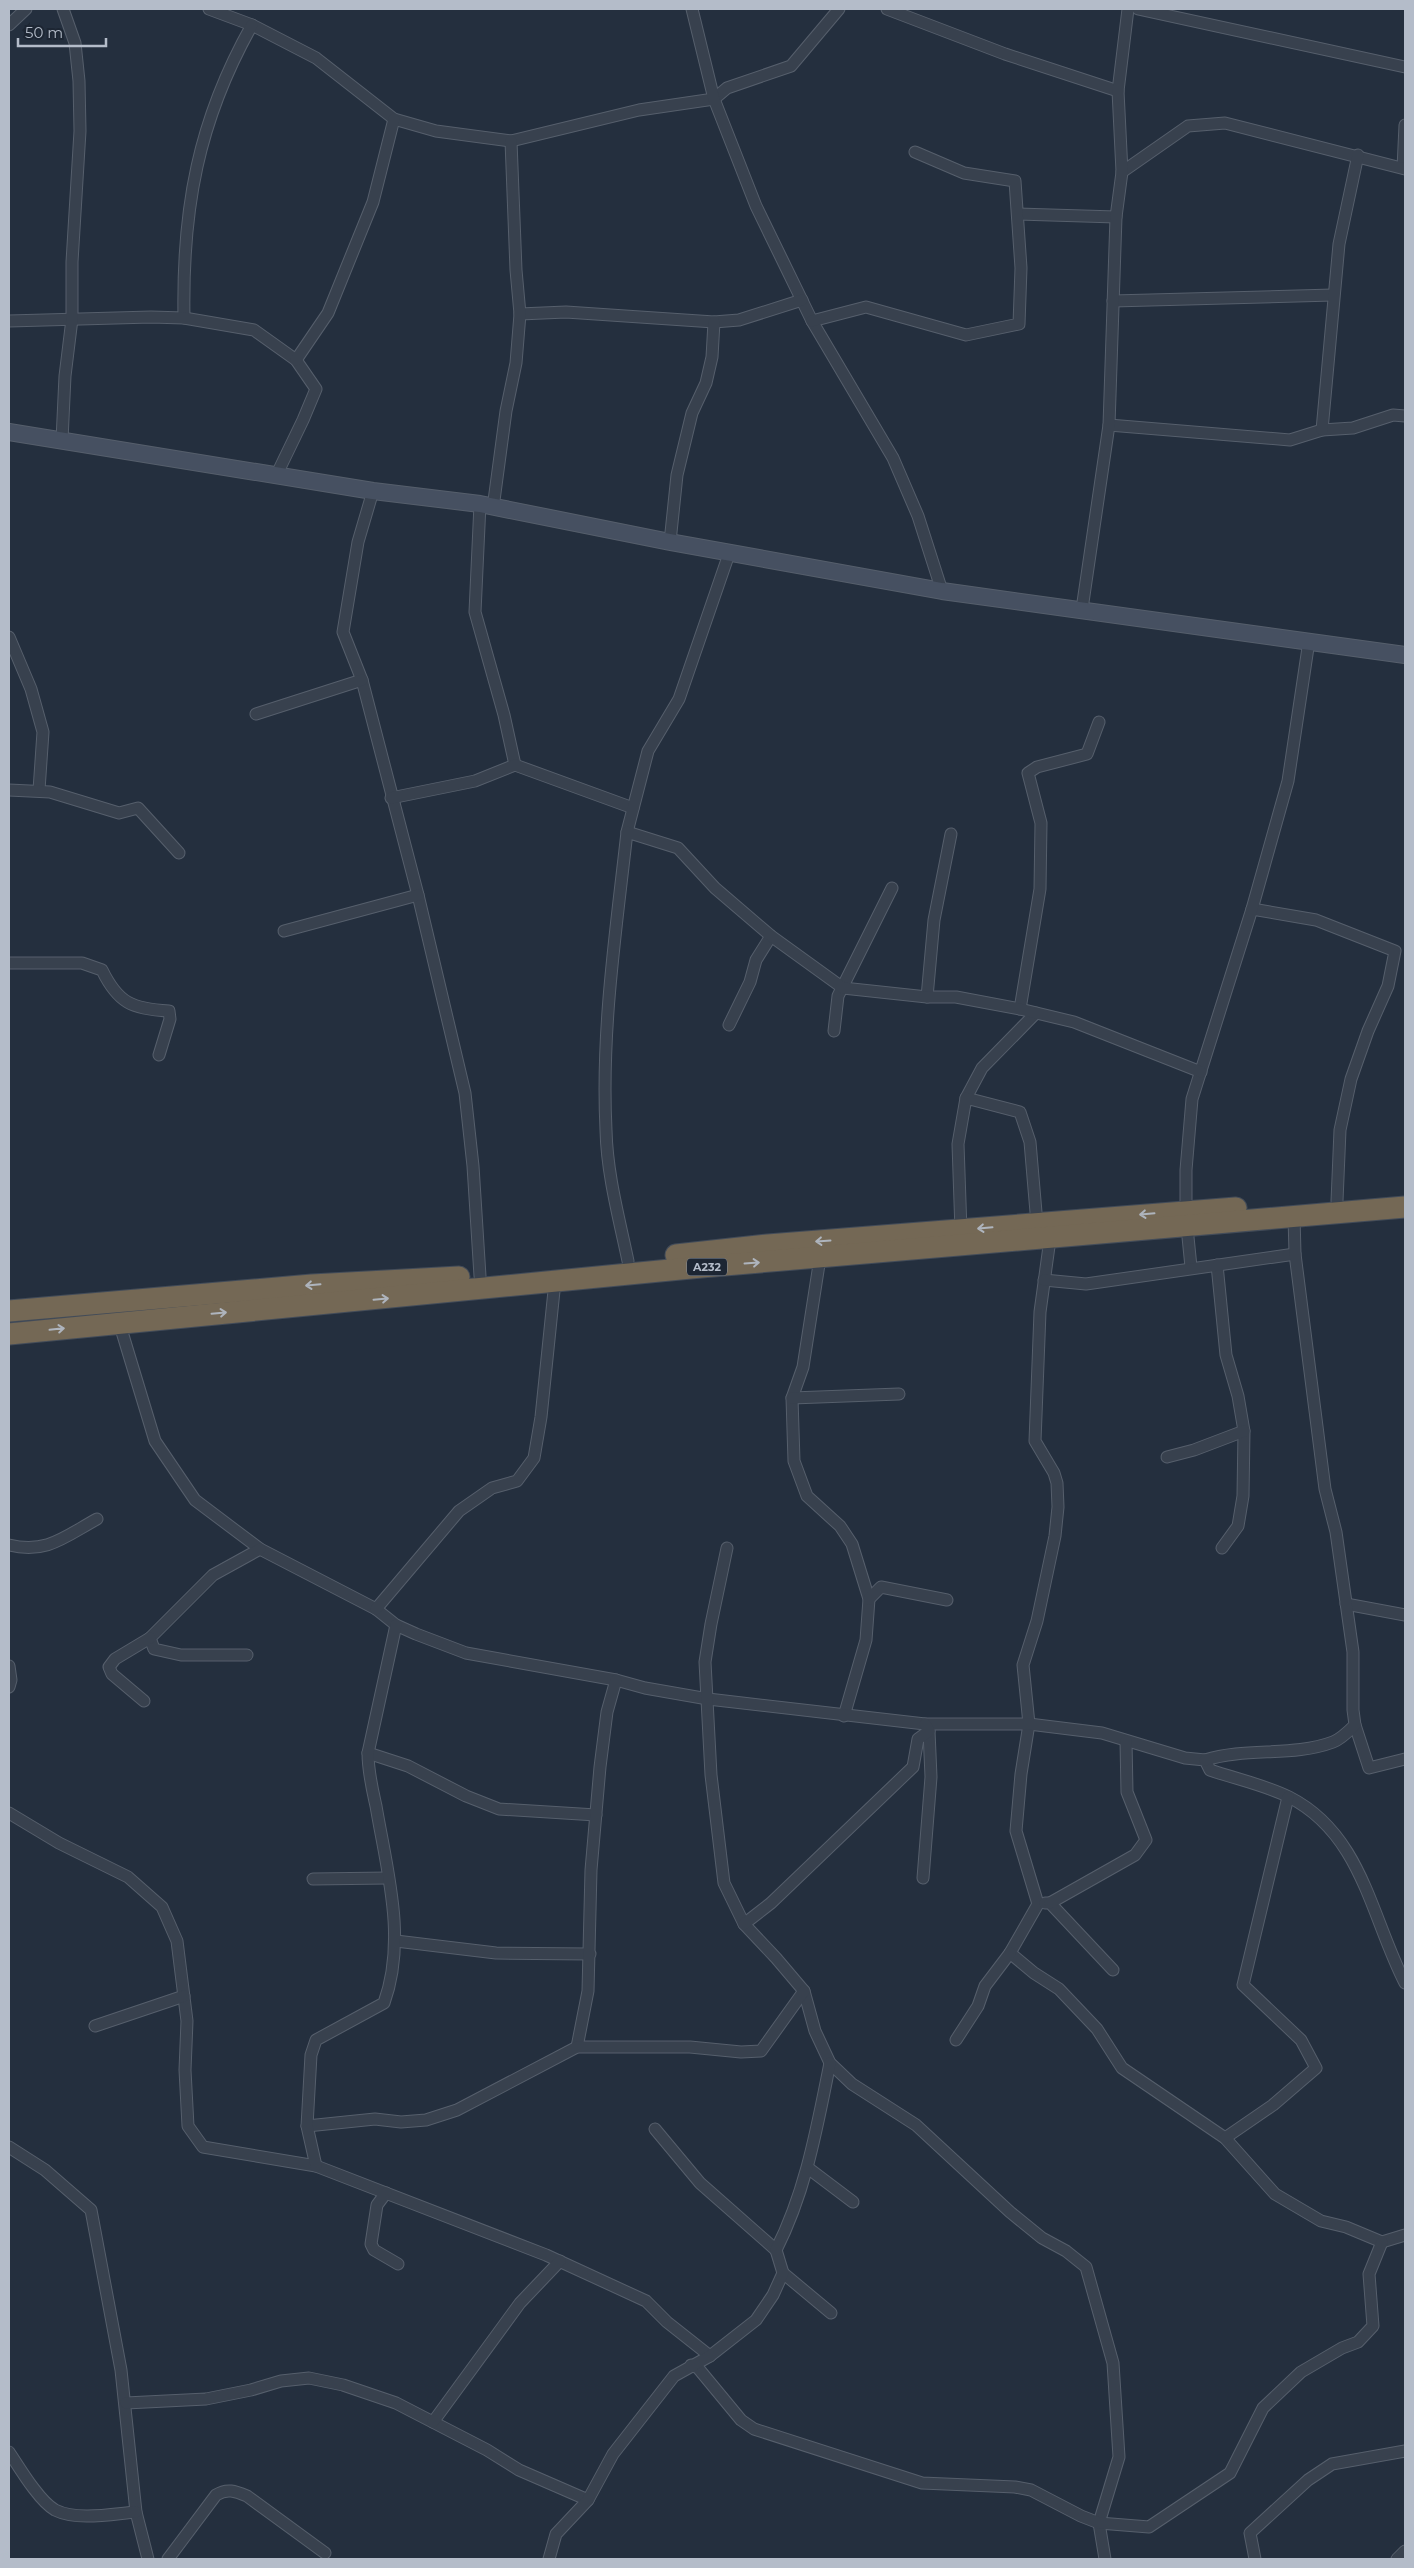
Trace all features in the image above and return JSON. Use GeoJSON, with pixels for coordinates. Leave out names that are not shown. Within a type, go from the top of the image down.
{"type":"FeatureCollection","features":[{"type":"Feature","properties":{"kind":"highway","name":"A232"},"geometry":{"type":"LineString","coordinates":[[9,1334],[119,1322],[410,1297],[555,1281],[820,1258],[1044,1231],[1187,1219],[1337,1200],[1405,1194]]}},
{"type":"Feature","properties":{"kind":"highway","name":"A232"},"geometry":{"type":"LineString","coordinates":[[1187,1219],[1294,1216],[1405,1207]]}},
{"type":"Feature","properties":{"kind":"highway","name":"A232"},"geometry":{"type":"LineString","coordinates":[[9,1311],[331,1284],[480,1276],[768,1245],[961,1230],[1044,1231]]}},
{"type":"Feature","properties":{"kind":"street"},"geometry":{"type":"LineString","coordinates":[[9,25],[26,9]]}},
{"type":"Feature","properties":{"kind":"street"},"geometry":{"type":"LineString","coordinates":[[62,440],[65,376],[72,319],[72,262],[80,131],[75,43],[63,9]]}},
{"type":"Feature","properties":{"kind":"street"},"geometry":{"type":"LineString","coordinates":[[209,9],[252,25],[316,58],[394,119],[436,131],[511,141],[590,120],[714,98],[727,88],[792,66],[839,9]]}},
{"type":"Feature","properties":{"kind":"street"},"geometry":{"type":"LineString","coordinates":[[692,9],[714,98],[756,206],[812,321],[892,458],[918,516],[942,591]]}},
{"type":"Feature","properties":{"kind":"street"},"geometry":{"type":"LineString","coordinates":[[887,9],[1005,54],[1118,91]]}},
{"type":"Feature","properties":{"kind":"street"},"geometry":{"type":"LineString","coordinates":[[1082,609],[1109,425],[1116,217],[1122,172],[1118,91],[1128,9]]}},
{"type":"Feature","properties":{"kind":"street"},"geometry":{"type":"LineString","coordinates":[[1138,9],[1405,67]]}},
{"type":"Feature","properties":{"kind":"street"},"geometry":{"type":"LineString","coordinates":[[184,318],[185,236],[195,167],[206,128],[234,58],[252,25]]}},
{"type":"Feature","properties":{"kind":"street"},"geometry":{"type":"LineString","coordinates":[[296,360],[328,313],[373,202],[394,119]]}},
{"type":"Feature","properties":{"kind":"street"},"geometry":{"type":"LineString","coordinates":[[1122,172],[1188,126],[1224,122],[1404,168],[1405,125]]}},
{"type":"Feature","properties":{"kind":"street"},"geometry":{"type":"LineString","coordinates":[[511,141],[516,270],[520,314],[516,363],[486,506],[475,612],[504,715],[515,765]]}},
{"type":"Feature","properties":{"kind":"street"},"geometry":{"type":"LineString","coordinates":[[812,321],[866,307],[966,335],[1019,324],[1021,268],[1015,182],[964,174],[915,152]]}},
{"type":"Feature","properties":{"kind":"street"},"geometry":{"type":"LineString","coordinates":[[1322,430],[1339,244],[1358,155]]}},
{"type":"Feature","properties":{"kind":"street"},"geometry":{"type":"LineString","coordinates":[[1018,214],[1116,217]]}},
{"type":"Feature","properties":{"kind":"street"},"geometry":{"type":"LineString","coordinates":[[1113,301],[1333,295]]}},
{"type":"Feature","properties":{"kind":"street"},"geometry":{"type":"LineString","coordinates":[[520,314],[566,312],[714,322],[739,320],[802,300]]}},
{"type":"Feature","properties":{"kind":"street"},"geometry":{"type":"LineString","coordinates":[[9,321],[184,318],[254,330],[296,360],[316,389],[304,420],[276,476]]}},
{"type":"Feature","properties":{"kind":"street"},"geometry":{"type":"LineString","coordinates":[[670,542],[677,476],[692,413],[708,374],[712,357],[714,322]]}},
{"type":"Feature","properties":{"kind":"street"},"geometry":{"type":"LineString","coordinates":[[1109,425],[1290,440],[1322,430],[1353,428],[1393,415],[1405,416]]}},
{"type":"Feature","properties":{"kind":"street"},"geometry":{"type":"LineString","coordinates":[[9,432],[276,476],[486,506],[670,542],[730,551],[942,591],[1405,655]]}},
{"type":"Feature","properties":{"kind":"street"},"geometry":{"type":"LineString","coordinates":[[373,491],[358,542],[343,632],[362,680],[391,798],[418,895],[465,1093],[473,1166],[480,1276]]}},
{"type":"Feature","properties":{"kind":"street"},"geometry":{"type":"LineString","coordinates":[[628,1260],[614,1198],[606,1132],[605,1073],[607,1003],[627,832],[648,752],[679,699],[730,551]]}},
{"type":"Feature","properties":{"kind":"street"},"geometry":{"type":"LineString","coordinates":[[9,638],[31,689],[43,732],[39,790]]}},
{"type":"Feature","properties":{"kind":"street"},"geometry":{"type":"LineString","coordinates":[[1191,1268],[1186,1170],[1192,1099],[1252,909],[1288,781],[1309,641]]}},
{"type":"Feature","properties":{"kind":"street"},"geometry":{"type":"LineString","coordinates":[[256,714],[362,680]]}},
{"type":"Feature","properties":{"kind":"street"},"geometry":{"type":"LineString","coordinates":[[1020,1009],[1040,889],[1041,823],[1028,773],[1037,767],[1088,754],[1099,722]]}},
{"type":"Feature","properties":{"kind":"street"},"geometry":{"type":"LineString","coordinates":[[391,798],[475,782],[515,765],[633,808]]}},
{"type":"Feature","properties":{"kind":"street"},"geometry":{"type":"LineString","coordinates":[[9,790],[39,790],[119,813],[138,808],[179,853]]}},
{"type":"Feature","properties":{"kind":"street"},"geometry":{"type":"LineString","coordinates":[[627,832],[678,848],[715,888],[771,936],[843,988],[927,997],[956,997],[1020,1009],[1074,1022],[1201,1072]]}},
{"type":"Feature","properties":{"kind":"street"},"geometry":{"type":"LineString","coordinates":[[927,997],[934,920],[951,834]]}},
{"type":"Feature","properties":{"kind":"street"},"geometry":{"type":"LineString","coordinates":[[834,1031],[838,996],[892,888]]}},
{"type":"Feature","properties":{"kind":"street"},"geometry":{"type":"LineString","coordinates":[[284,931],[418,895]]}},
{"type":"Feature","properties":{"kind":"street"},"geometry":{"type":"LineString","coordinates":[[1252,909],[1316,920],[1400,952],[1351,1079],[1340,1130],[1337,1200]]}},
{"type":"Feature","properties":{"kind":"street"},"geometry":{"type":"LineString","coordinates":[[729,1025],[750,982],[756,960],[771,936]]}},
{"type":"Feature","properties":{"kind":"street"},"geometry":{"type":"LineString","coordinates":[[9,962],[82,963],[102,970],[114,993],[120,997],[144,1010],[169,1011],[170,1019],[159,1055]]}},
{"type":"Feature","properties":{"kind":"street"},"geometry":{"type":"LineString","coordinates":[[961,1230],[958,1144],[966,1098],[982,1068],[1036,1014]]}},
{"type":"Feature","properties":{"kind":"street"},"geometry":{"type":"LineString","coordinates":[[966,1098],[1020,1112],[1030,1142],[1044,1231],[1044,1280],[1040,1312],[1034,1441],[1054,1473],[1057,1483],[1058,1507],[1055,1536],[1037,1621],[1023,1665],[1029,1724],[1021,1774],[1016,1831],[1044,1904],[1114,1970]]}},
{"type":"Feature","properties":{"kind":"street"},"geometry":{"type":"LineString","coordinates":[[1294,1216],[1295,1254],[1325,1489],[1336,1532],[1353,1652],[1353,1710],[1355,1725],[1369,1768],[1405,1759]]}},
{"type":"Feature","properties":{"kind":"street"},"geometry":{"type":"LineString","coordinates":[[1044,1280],[1086,1284],[1295,1254]]}},
{"type":"Feature","properties":{"kind":"street"},"geometry":{"type":"LineString","coordinates":[[820,1258],[803,1367],[792,1398],[794,1461],[807,1496],[840,1526],[852,1544],[869,1599],[866,1640],[844,1716]]}},
{"type":"Feature","properties":{"kind":"street"},"geometry":{"type":"LineString","coordinates":[[1217,1265],[1226,1356],[1238,1396],[1244,1431],[1243,1496],[1238,1526],[1222,1548]]}},
{"type":"Feature","properties":{"kind":"street"},"geometry":{"type":"LineString","coordinates":[[376,1609],[459,1512],[492,1488],[517,1481],[534,1458],[541,1417],[555,1281]]}},
{"type":"Feature","properties":{"kind":"street"},"geometry":{"type":"LineString","coordinates":[[119,1322],[155,1441],[195,1500],[260,1549],[376,1609],[396,1625],[466,1653],[708,1699],[927,1727],[1029,1724],[1102,1733],[1185,1758],[1205,1760],[1232,1754],[1309,1748],[1335,1741],[1355,1725]]}},
{"type":"Feature","properties":{"kind":"street"},"geometry":{"type":"LineString","coordinates":[[792,1398],[899,1394]]}},
{"type":"Feature","properties":{"kind":"street"},"geometry":{"type":"LineString","coordinates":[[1167,1458],[1244,1431]]}},
{"type":"Feature","properties":{"kind":"street"},"geometry":{"type":"LineString","coordinates":[[9,1546],[26,1549],[46,1547],[97,1519]]}},
{"type":"Feature","properties":{"kind":"street"},"geometry":{"type":"LineString","coordinates":[[728,1548],[711,1624],[706,1662],[711,1775],[724,1883],[744,1924],[804,1991],[816,2031],[830,2063],[852,2084],[916,2125],[1010,2212],[1042,2238],[1066,2251],[1086,2267],[1113,2364],[1119,2457],[1100,2523],[1105,2559]]}},
{"type":"Feature","properties":{"kind":"street"},"geometry":{"type":"LineString","coordinates":[[144,1702],[112,1674],[109,1667],[115,1659],[150,1638],[213,1575],[260,1549]]}},
{"type":"Feature","properties":{"kind":"street"},"geometry":{"type":"LineString","coordinates":[[869,1599],[881,1587],[947,1600]]}},
{"type":"Feature","properties":{"kind":"street"},"geometry":{"type":"LineString","coordinates":[[1346,1604],[1405,1616]]}},
{"type":"Feature","properties":{"kind":"street"},"geometry":{"type":"LineString","coordinates":[[316,2166],[307,2126],[311,2055],[316,2040],[384,2003],[390,1985],[396,1941],[388,1878],[368,1772],[368,1753],[396,1625]]}},
{"type":"Feature","properties":{"kind":"street"},"geometry":{"type":"LineString","coordinates":[[150,1638],[154,1649],[181,1655],[247,1655]]}},
{"type":"Feature","properties":{"kind":"street"},"geometry":{"type":"LineString","coordinates":[[9,1666],[11,1680],[9,1687]]}},
{"type":"Feature","properties":{"kind":"street"},"geometry":{"type":"LineString","coordinates":[[578,2047],[588,1991],[591,1870],[596,1815],[608,1712],[616,1680]]}},
{"type":"Feature","properties":{"kind":"street"},"geometry":{"type":"LineString","coordinates":[[744,1924],[771,1903],[913,1767],[918,1739],[927,1727]]}},
{"type":"Feature","properties":{"kind":"street"},"geometry":{"type":"LineString","coordinates":[[923,1878],[931,1777],[927,1727]]}},
{"type":"Feature","properties":{"kind":"street"},"geometry":{"type":"LineString","coordinates":[[956,2040],[978,2006],[985,1986],[1044,1904],[1135,1855],[1146,1840],[1127,1792],[1126,1741]]}},
{"type":"Feature","properties":{"kind":"street"},"geometry":{"type":"LineString","coordinates":[[368,1753],[408,1766],[466,1796],[499,1809],[596,1815]]}},
{"type":"Feature","properties":{"kind":"street"},"geometry":{"type":"LineString","coordinates":[[1205,1760],[1210,1770],[1288,1797],[1312,1811],[1342,1840],[1358,1869],[1385,1939],[1405,1983]]}},
{"type":"Feature","properties":{"kind":"street"},"geometry":{"type":"LineString","coordinates":[[1226,2138],[1273,2105],[1316,2068],[1301,2040],[1243,1985],[1288,1797]]}},
{"type":"Feature","properties":{"kind":"street"},"geometry":{"type":"LineString","coordinates":[[9,1814],[59,1843],[128,1877],[162,1907],[177,1941],[187,2021],[186,2109],[188,2126],[203,2147],[316,2166],[560,2261],[646,2301],[668,2322],[710,2356]]}},
{"type":"Feature","properties":{"kind":"street"},"geometry":{"type":"LineString","coordinates":[[313,1879],[388,1878]]}},
{"type":"Feature","properties":{"kind":"street"},"geometry":{"type":"LineString","coordinates":[[396,1941],[496,1953],[590,1954]]}},
{"type":"Feature","properties":{"kind":"street"},"geometry":{"type":"LineString","coordinates":[[1010,1953],[1066,1996],[1097,2029],[1122,2068],[1226,2138],[1275,2194],[1321,2222],[1346,2227],[1382,2242],[1405,2235]]}},
{"type":"Feature","properties":{"kind":"street"},"geometry":{"type":"LineString","coordinates":[[307,2126],[376,2118],[401,2122],[426,2120],[458,2110],[578,2047],[761,2051],[804,1991]]}},
{"type":"Feature","properties":{"kind":"street"},"geometry":{"type":"LineString","coordinates":[[95,2026],[184,1996]]}},
{"type":"Feature","properties":{"kind":"street"},"geometry":{"type":"LineString","coordinates":[[776,2250],[792,2218],[808,2168],[830,2063]]}},
{"type":"Feature","properties":{"kind":"street"},"geometry":{"type":"LineString","coordinates":[[655,2129],[700,2183],[776,2250],[783,2273],[830,2313]]}},
{"type":"Feature","properties":{"kind":"street"},"geometry":{"type":"LineString","coordinates":[[9,2147],[45,2170],[91,2210],[126,2403],[136,2512],[148,2559]]}},
{"type":"Feature","properties":{"kind":"street"},"geometry":{"type":"LineString","coordinates":[[808,2168],[853,2202]]}},
{"type":"Feature","properties":{"kind":"street"},"geometry":{"type":"LineString","coordinates":[[386,2192],[377,2205],[371,2244],[374,2250],[398,2264]]}},
{"type":"Feature","properties":{"kind":"street"},"geometry":{"type":"LineString","coordinates":[[691,2365],[698,2368],[741,2420],[754,2429],[922,2483],[1015,2487],[1031,2490],[1100,2523],[1149,2527],[1230,2473],[1263,2408],[1301,2372],[1342,2348],[1358,2342],[1373,2326],[1369,2274],[1382,2242]]}},
{"type":"Feature","properties":{"kind":"street"},"geometry":{"type":"LineString","coordinates":[[433,2422],[520,2303],[560,2261]]}},
{"type":"Feature","properties":{"kind":"street"},"geometry":{"type":"LineString","coordinates":[[549,2559],[556,2534],[588,2500],[613,2454],[674,2376],[710,2356],[756,2320],[773,2295],[783,2273]]}},
{"type":"Feature","properties":{"kind":"street"},"geometry":{"type":"LineString","coordinates":[[126,2403],[206,2399],[250,2390],[281,2381],[309,2378],[343,2385],[396,2403],[487,2450],[519,2470],[588,2500]]}},
{"type":"Feature","properties":{"kind":"street"},"geometry":{"type":"LineString","coordinates":[[1256,2559],[1250,2533],[1308,2480],[1332,2464],[1405,2451]]}},
{"type":"Feature","properties":{"kind":"street"},"geometry":{"type":"LineString","coordinates":[[9,2452],[29,2483],[55,2509],[77,2515],[136,2512]]}},
{"type":"Feature","properties":{"kind":"street"},"geometry":{"type":"LineString","coordinates":[[168,2559],[216,2495],[223,2490],[232,2490],[247,2496],[325,2553]]}},
{"type":"Feature","properties":{"kind":"street"},"geometry":{"type":"LineString","coordinates":[[1397,2559],[1405,2551]]}}]}
